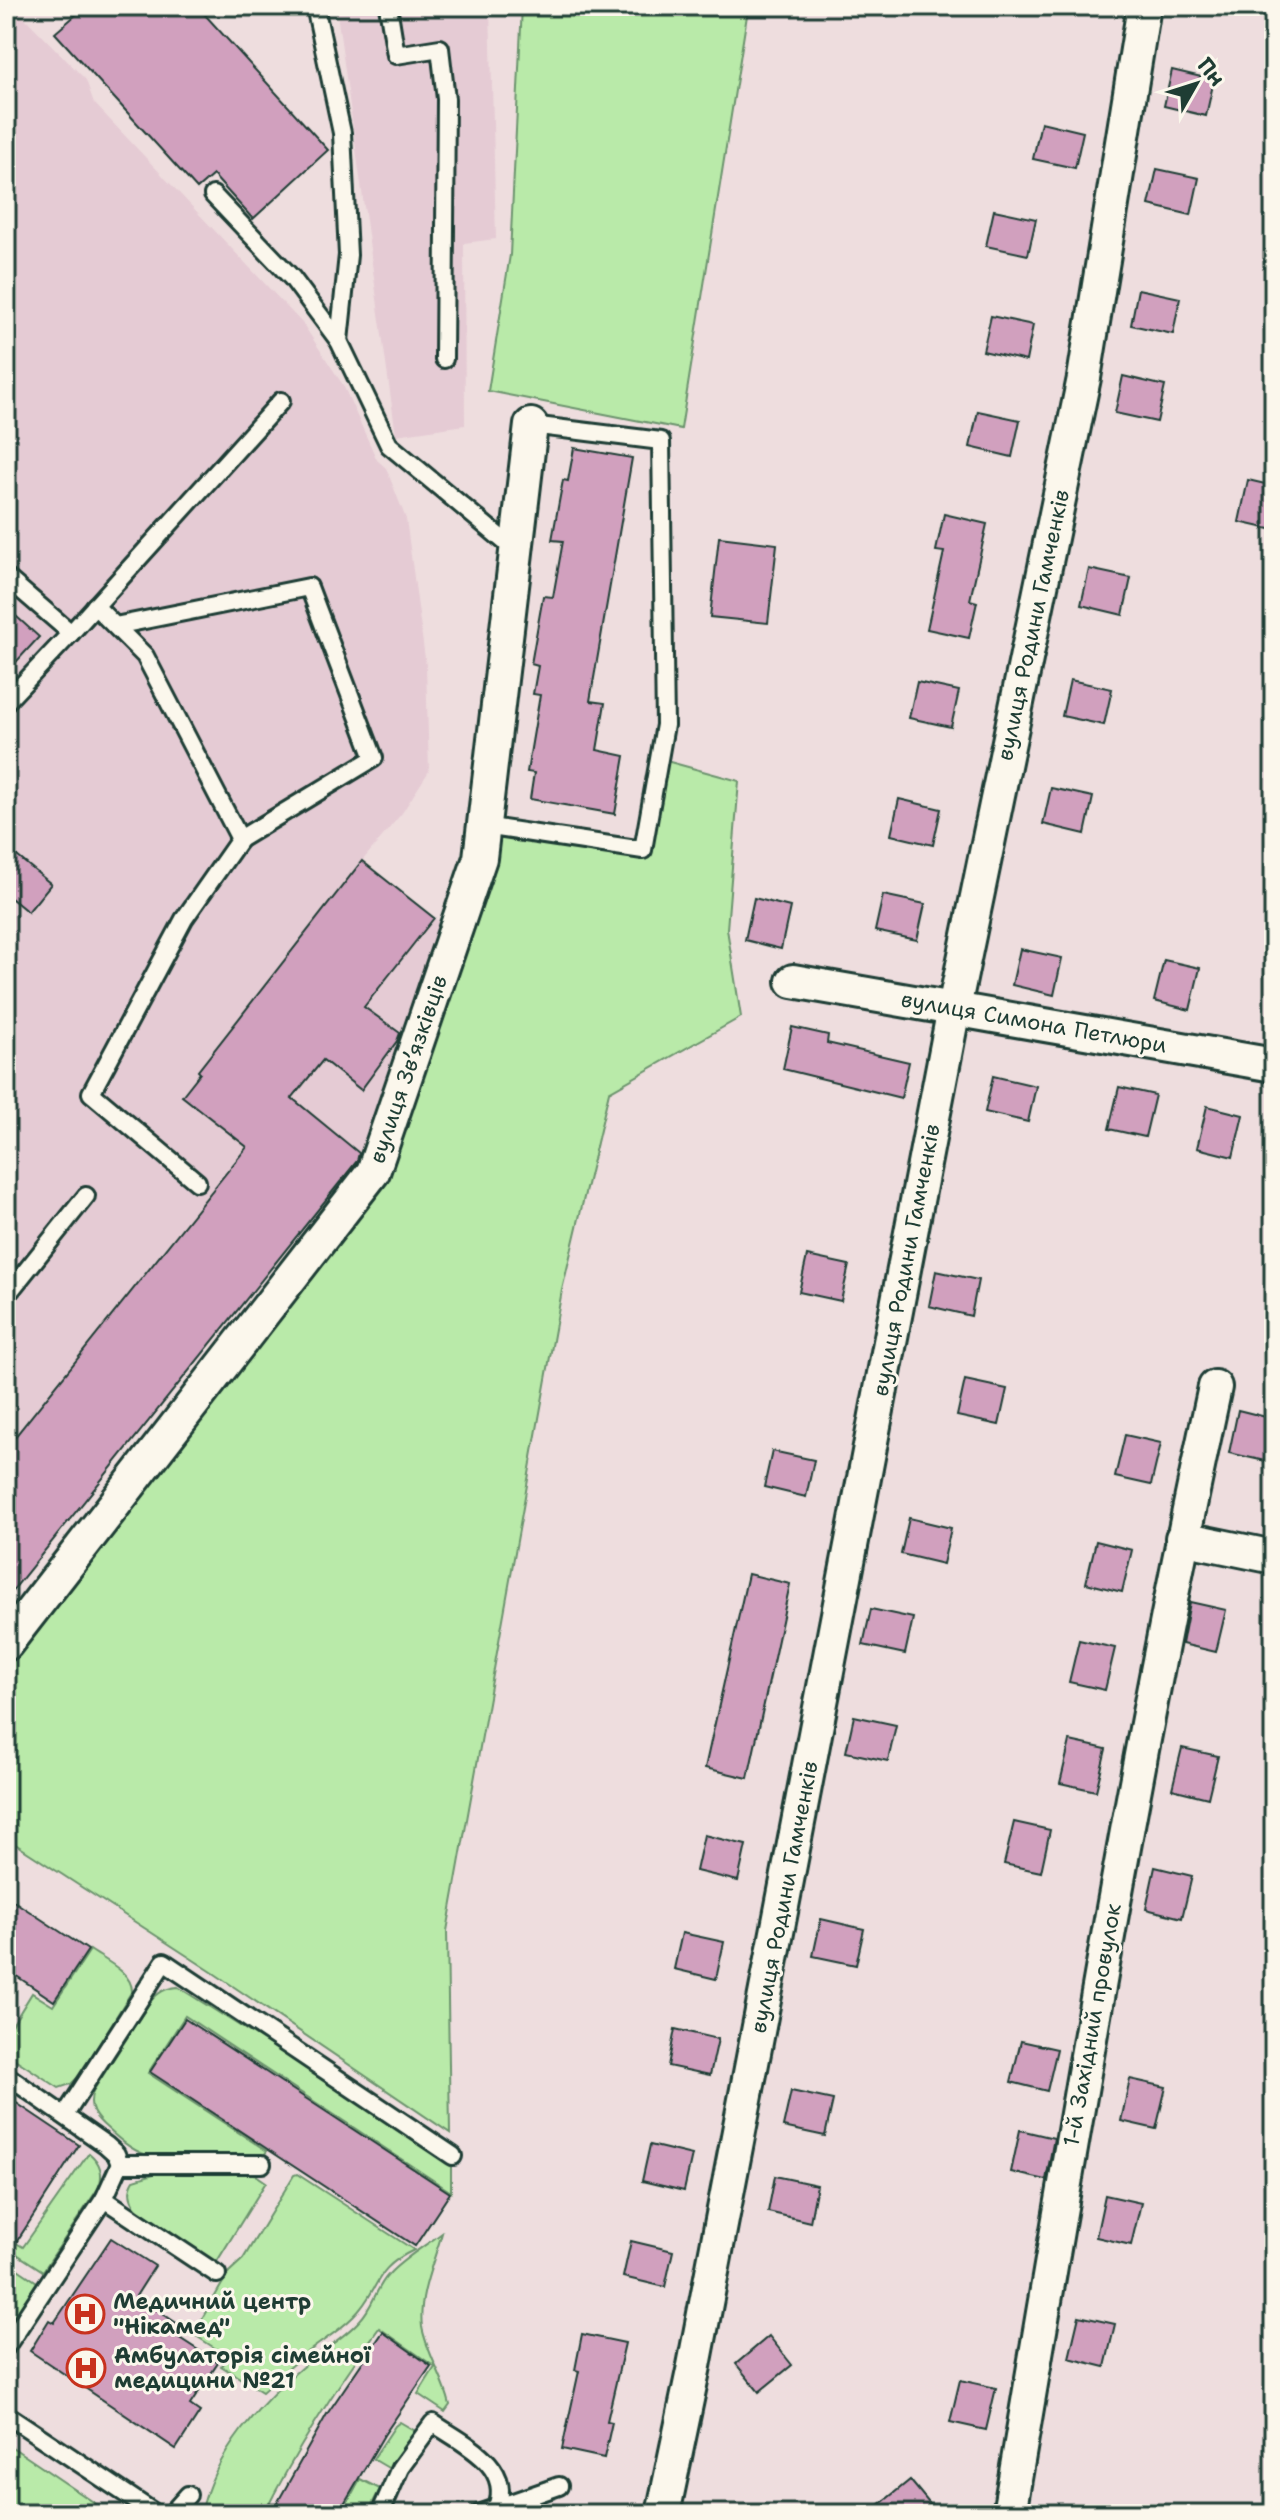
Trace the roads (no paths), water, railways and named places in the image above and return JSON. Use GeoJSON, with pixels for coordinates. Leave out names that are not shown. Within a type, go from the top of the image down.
{"type":"FeatureCollection","features":[{"type":"Feature","properties":{"kind":"street","name":"вулиця Родини Гамченків"},"geometry":{"type":"LineString","coordinates":[[663,2514],[954,1008],[1084,378],[1144,6]]}},
{"type":"Feature","properties":{"kind":"street","name":"вулиця Звʼязківців"},"geometry":{"type":"LineString","coordinates":[[6,1644],[373,1172],[480,858],[531,425]]}},
{"type":"Feature","properties":{"kind":"street","name":"вулиця Симона Петлюри"},"geometry":{"type":"LineString","coordinates":[[793,981],[1274,1065]]}},
{"type":"Feature","properties":{"kind":"street","name":"1-й Західний провулок"},"geometry":{"type":"LineString","coordinates":[[1009,2514],[1116,1882],[1182,1538],[1215,1387]]}},
{"type":"Feature","properties":{"kind":"street"},"geometry":{"type":"LineString","coordinates":[[1182,1538],[1274,1557]]}},
{"type":"Feature","properties":{"kind":"lane"},"geometry":{"type":"LineString","coordinates":[[315,6],[342,133],[348,255],[339,341]]}},
{"type":"Feature","properties":{"kind":"lane"},"geometry":{"type":"LineString","coordinates":[[388,6],[396,55],[440,48],[446,99],[444,359]]}},
{"type":"Feature","properties":{"kind":"lane"},"geometry":{"type":"LineString","coordinates":[[213,195],[292,278],[339,341],[389,445],[515,550]]}},
{"type":"Feature","properties":{"kind":"lane"},"geometry":{"type":"LineString","coordinates":[[6,702],[281,401]]}},
{"type":"Feature","properties":{"kind":"lane"},"geometry":{"type":"LineString","coordinates":[[484,826],[643,850],[665,725],[661,441],[531,425]]}},
{"type":"Feature","properties":{"kind":"lane"},"geometry":{"type":"LineString","coordinates":[[6,577],[71,633]]}},
{"type":"Feature","properties":{"kind":"lane"},"geometry":{"type":"LineString","coordinates":[[115,626],[309,587],[374,758],[240,839],[184,919],[91,1093],[197,1182]]}},
{"type":"Feature","properties":{"kind":"lane"},"geometry":{"type":"LineString","coordinates":[[95,606],[145,656],[240,839]]}},
{"type":"Feature","properties":{"kind":"lane"},"geometry":{"type":"LineString","coordinates":[[6,1296],[86,1196]]}},
{"type":"Feature","properties":{"kind":"lane"},"geometry":{"type":"LineString","coordinates":[[65,2115],[164,1962],[453,2156]]}},
{"type":"Feature","properties":{"kind":"lane"},"geometry":{"type":"LineString","coordinates":[[6,2075],[106,2145],[116,2154],[120,2164],[104,2199],[6,2347]]}},
{"type":"Feature","properties":{"kind":"lane"},"geometry":{"type":"LineString","coordinates":[[120,2164],[262,2164]]}},
{"type":"Feature","properties":{"kind":"lane"},"geometry":{"type":"LineString","coordinates":[[104,2199],[217,2274]]}},
{"type":"Feature","properties":{"kind":"lane"},"geometry":{"type":"LineString","coordinates":[[6,2414],[156,2514]]}},
{"type":"Feature","properties":{"kind":"lane"},"geometry":{"type":"LineString","coordinates":[[380,2514],[400,2468],[433,2423],[486,2459],[500,2483],[502,2494],[497,2507]]}},
{"type":"Feature","properties":{"kind":"lane"},"geometry":{"type":"LineString","coordinates":[[479,2514],[559,2486]]}},
{"type":"Feature","properties":{"kind":"lane"},"geometry":{"type":"LineString","coordinates":[[171,2514],[188,2495]]}},
{"type":"Feature","properties":{"kind":"place","name":"Медичний центр \"Нікамед\""},"geometry":{"type":"Point","coordinates":[85,2314]}},
{"type":"Feature","properties":{"kind":"place","name":"Амбулаторія сімейної медицини №21"},"geometry":{"type":"Point","coordinates":[86,2368]}}]}
